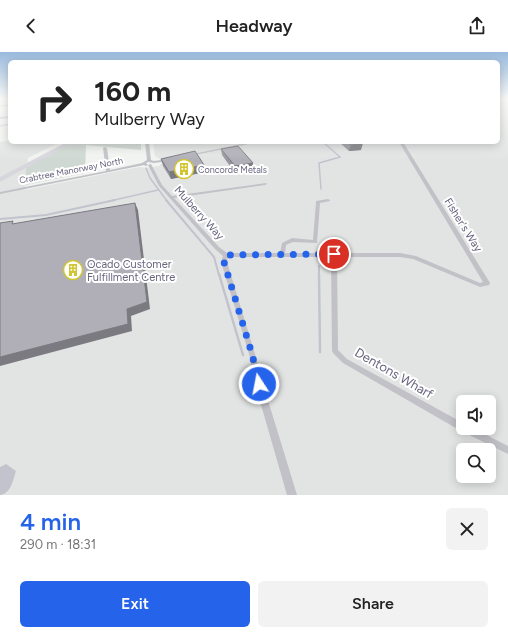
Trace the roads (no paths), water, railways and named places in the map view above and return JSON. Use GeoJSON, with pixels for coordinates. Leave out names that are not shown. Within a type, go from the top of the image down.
{"type":"FeatureCollection","features":[{"type":"Feature","properties":{"kind":"main road"},"geometry":{"type":"LineString","coordinates":[[0,177],[62,144]]}},
{"type":"Feature","properties":{"kind":"main road"},"geometry":{"type":"LineString","coordinates":[[0,180],[67,144]]}},
{"type":"Feature","properties":{"kind":"street"},"geometry":{"type":"LineString","coordinates":[[148,144],[151,163]]}},
{"type":"Feature","properties":{"kind":"street"},"geometry":{"type":"LineString","coordinates":[[184,156],[246,144]]}},
{"type":"Feature","properties":{"kind":"street","name":"Fisher's Way"},"geometry":{"type":"LineString","coordinates":[[402,144],[487,281],[486,284],[480,285]]}},
{"type":"Feature","properties":{"kind":"street"},"geometry":{"type":"LineString","coordinates":[[104,148],[108,171]]}},
{"type":"Feature","properties":{"kind":"street","name":"Crabtree Manorway North"},"geometry":{"type":"LineString","coordinates":[[0,193],[171,159]]}},
{"type":"Feature","properties":{"kind":"street","name":"Mulberry Way"},"geometry":{"type":"LineString","coordinates":[[151,163],[160,185],[217,248],[226,255],[334,254],[409,256],[480,285]]}},
{"type":"Feature","properties":{"kind":"street"},"geometry":{"type":"LineString","coordinates":[[171,197],[265,184]]}},
{"type":"Feature","properties":{"kind":"street"},"geometry":{"type":"LineString","coordinates":[[282,254],[284,244],[292,240],[315,242],[318,202],[328,200]]}},
{"type":"Feature","properties":{"kind":"street","name":"Dentons Wharf"},"geometry":{"type":"LineString","coordinates":[[334,254],[335,351],[345,361],[456,423]]}},
{"type":"Feature","properties":{"kind":"street"},"geometry":{"type":"LineString","coordinates":[[226,255],[224,262],[292,495]]}},
{"type":"Feature","properties":{"kind":"street","name":"Dentons Wharf"},"geometry":{"type":"LineString","coordinates":[[478,435],[508,450]]}},
{"type":"Feature","properties":{"kind":"waterway"},"geometry":{"type":"LineString","coordinates":[[321,189],[319,163],[340,157],[325,144]]}},
{"type":"Feature","properties":{"kind":"waterway"},"geometry":{"type":"LineString","coordinates":[[146,168],[150,178],[167,201]]}},
{"type":"Feature","properties":{"kind":"waterway"},"geometry":{"type":"LineString","coordinates":[[110,201],[158,190]]}},
{"type":"Feature","properties":{"kind":"waterway"},"geometry":{"type":"LineString","coordinates":[[0,219],[46,215],[115,200]]}},
{"type":"Feature","properties":{"kind":"waterway"},"geometry":{"type":"LineString","coordinates":[[166,200],[214,257],[219,275]]}},
{"type":"Feature","properties":{"kind":"waterway"},"geometry":{"type":"LineString","coordinates":[[319,266],[319,274]]}},
{"type":"Feature","properties":{"kind":"waterway"},"geometry":{"type":"LineString","coordinates":[[219,274],[243,355]]}},
{"type":"Feature","properties":{"kind":"waterway"},"geometry":{"type":"LineString","coordinates":[[319,274],[320,352]]}},
{"type":"Feature","properties":{"kind":"place","name":"Concorde Metals"},"geometry":{"type":"Point","coordinates":[184,169]}},
{"type":"Feature","properties":{"kind":"place","name":"Ocado Customer Fulfillment Centre"},"geometry":{"type":"Point","coordinates":[73,270]}}]}
